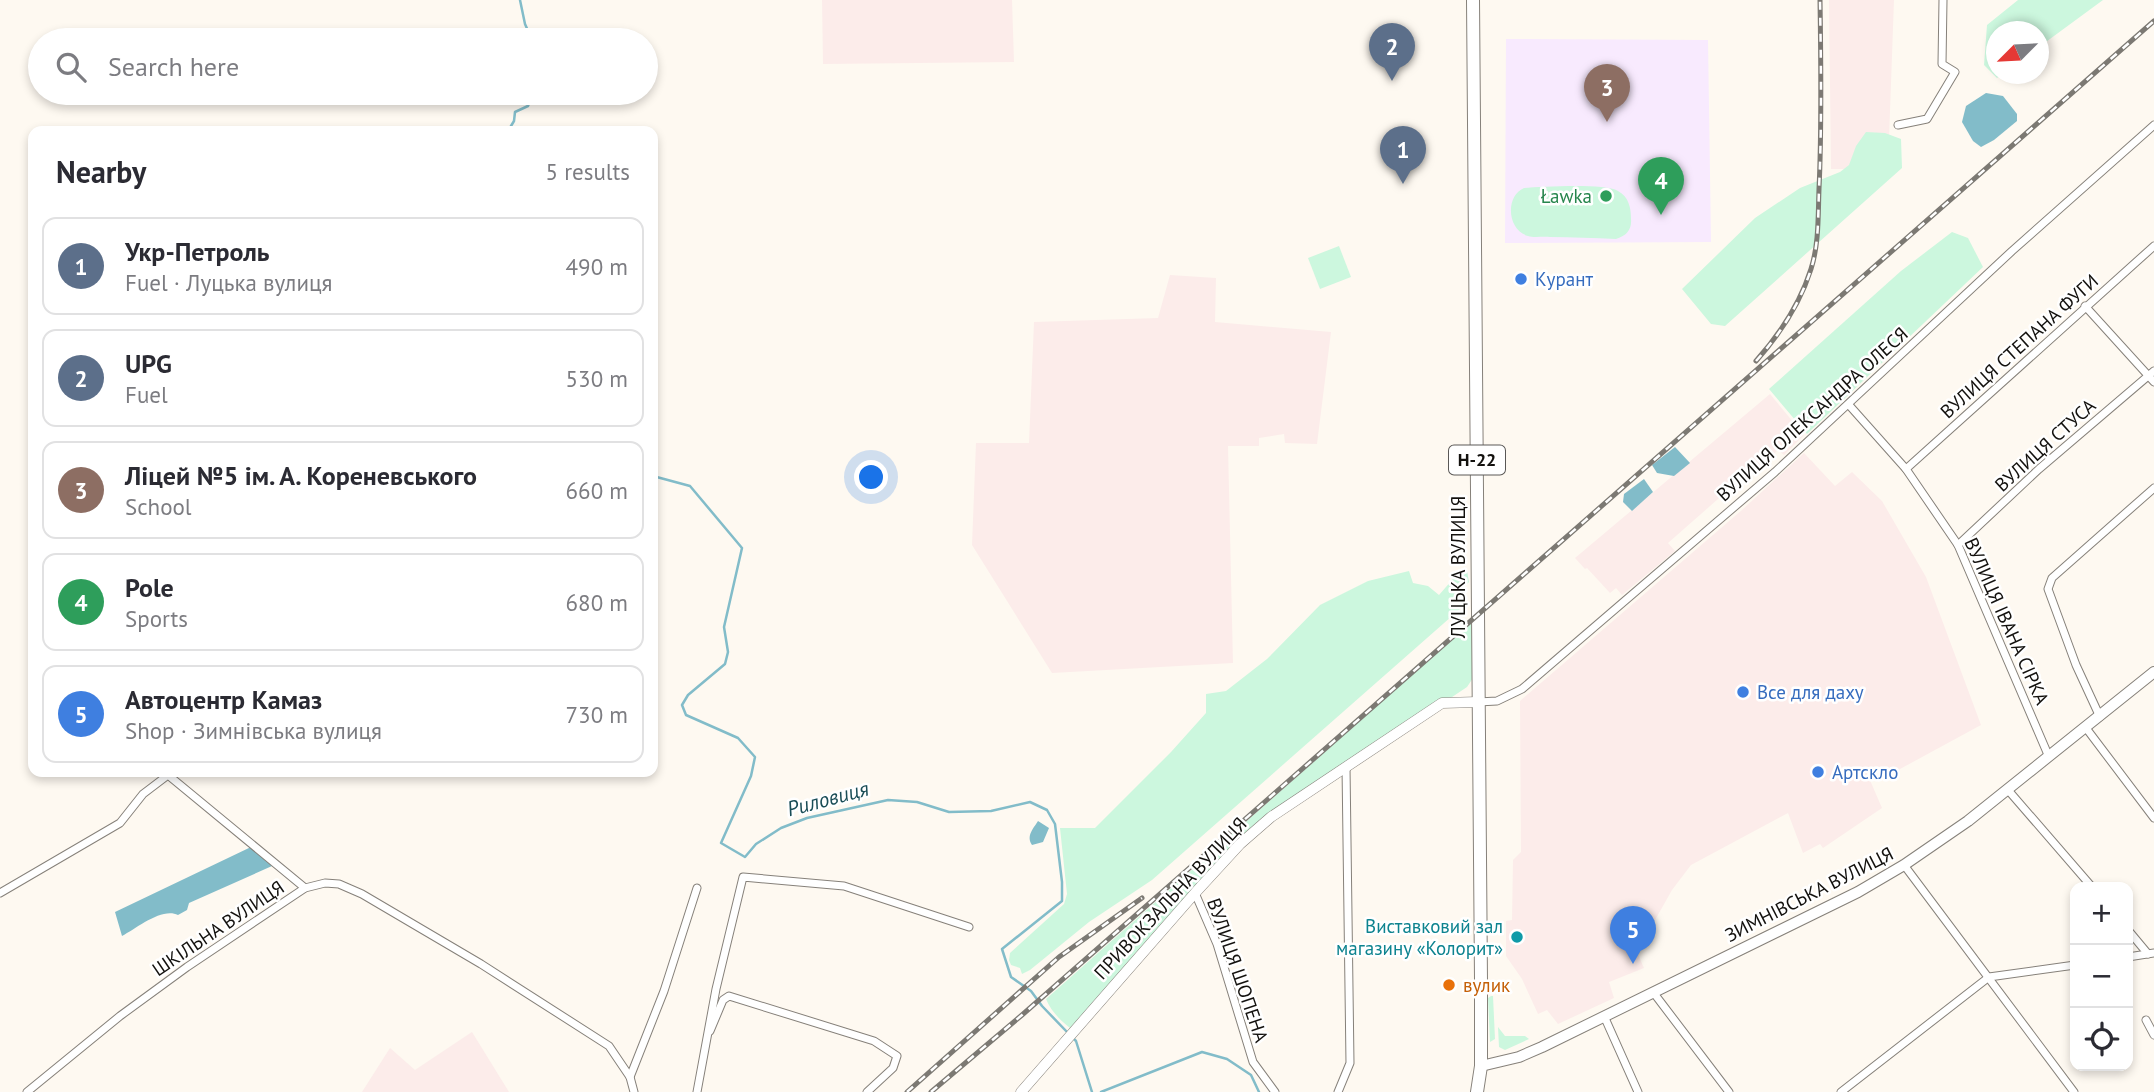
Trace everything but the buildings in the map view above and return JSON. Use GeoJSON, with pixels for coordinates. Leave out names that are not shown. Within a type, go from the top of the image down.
{"type":"FeatureCollection","features":[{"type":"Feature","properties":{"kind":"main road","name":"ЛУЦЬКА ВУЛИЦЯ"},"geometry":{"type":"LineString","coordinates":[[1473,0],[1481,1066],[1477,1092]]}},
{"type":"Feature","properties":{"kind":"main road","name":"ЗИМНІВСЬКА ВУЛИЦЯ"},"geometry":{"type":"LineString","coordinates":[[1481,1066],[1519,1057],[1858,892],[1904,865],[1968,821],[2154,672]]}},
{"type":"Feature","properties":{"kind":"street"},"geometry":{"type":"LineString","coordinates":[[1898,125],[1927,119],[1955,72],[1942,64],[1943,0]]}},
{"type":"Feature","properties":{"kind":"street","name":"ВУЛИЦЯ ОЛЕКСАНДРА ОЛЕСЯ"},"geometry":{"type":"LineString","coordinates":[[1478,702],[1497,701],[1522,689],[1769,477],[2012,251],[2154,125]]}},
{"type":"Feature","properties":{"kind":"street","name":"ВУЛИЦЯ СТЕПАНА ФУГИ"},"geometry":{"type":"LineString","coordinates":[[1906,469],[2154,246]]}},
{"type":"Feature","properties":{"kind":"street"},"geometry":{"type":"LineString","coordinates":[[2085,306],[2151,373],[2154,382]]}},
{"type":"Feature","properties":{"kind":"street","name":"ВУЛИЦЯ СТУСА"},"geometry":{"type":"LineString","coordinates":[[1958,545],[2039,469],[2151,373]]}},
{"type":"Feature","properties":{"kind":"street","name":"ВУЛИЦЯ ІВАНА СІРКА"},"geometry":{"type":"LineString","coordinates":[[1849,405],[1906,469],[1958,545],[2049,757]]}},
{"type":"Feature","properties":{"kind":"street"},"geometry":{"type":"LineString","coordinates":[[2100,717],[2076,665],[2048,589],[2052,578],[2154,488]]}},
{"type":"Feature","properties":{"kind":"street","name":"ПРИВОКЗАЛЬНА ВУЛИЦЯ"},"geometry":{"type":"LineString","coordinates":[[1021,1092],[1195,893],[1240,844],[1271,817],[1441,704],[1478,702]]}},
{"type":"Feature","properties":{"kind":"street"},"geometry":{"type":"LineString","coordinates":[[2086,728],[2154,818]]}},
{"type":"Feature","properties":{"kind":"street"},"geometry":{"type":"LineString","coordinates":[[1338,1092],[1350,1063],[1346,767]]}},
{"type":"Feature","properties":{"kind":"street"},"geometry":{"type":"LineString","coordinates":[[0,893],[120,823],[143,794],[165,777]]}},
{"type":"Feature","properties":{"kind":"street"},"geometry":{"type":"LineString","coordinates":[[170,777],[305,888]]}},
{"type":"Feature","properties":{"kind":"street"},"geometry":{"type":"LineString","coordinates":[[2008,790],[2088,882]]}},
{"type":"Feature","properties":{"kind":"street"},"geometry":{"type":"LineString","coordinates":[[1904,865],[2074,1092]]}},
{"type":"Feature","properties":{"kind":"street"},"geometry":{"type":"LineString","coordinates":[[697,1092],[716,989],[743,877],[844,886],[969,927]]}},
{"type":"Feature","properties":{"kind":"street","name":"ШКІЛЬНА ВУЛИЦЯ"},"geometry":{"type":"LineString","coordinates":[[27,1092],[120,1016],[187,967],[305,888],[325,883],[339,884],[362,894],[446,943],[609,1046],[630,1077],[634,1092]]}},
{"type":"Feature","properties":{"kind":"street"},"geometry":{"type":"LineString","coordinates":[[630,1077],[664,990],[697,888]]}},
{"type":"Feature","properties":{"kind":"street","name":"ВУЛИЦЯ ШОПЕНА"},"geometry":{"type":"LineString","coordinates":[[1195,893],[1217,944],[1253,1062],[1275,1092]]}},
{"type":"Feature","properties":{"kind":"street"},"geometry":{"type":"LineString","coordinates":[[2133,935],[2151,953]]}},
{"type":"Feature","properties":{"kind":"street"},"geometry":{"type":"LineString","coordinates":[[2133,956],[2151,953]]}},
{"type":"Feature","properties":{"kind":"street"},"geometry":{"type":"LineString","coordinates":[[1841,1092],[1989,977],[2070,965]]}},
{"type":"Feature","properties":{"kind":"street"},"geometry":{"type":"LineString","coordinates":[[1653,992],[1729,1092]]}},
{"type":"Feature","properties":{"kind":"street"},"geometry":{"type":"LineString","coordinates":[[708,1034],[714,1026],[723,1000],[729,996],[874,1041],[897,1056],[893,1068],[867,1092]]}},
{"type":"Feature","properties":{"kind":"street"},"geometry":{"type":"LineString","coordinates":[[1604,1016],[1638,1092]]}},
{"type":"Feature","properties":{"kind":"street"},"geometry":{"type":"LineString","coordinates":[[2146,1020],[2154,1035]]}},
{"type":"Feature","properties":{"kind":"shaded area"},"geometry":{"type":"Polygon","coordinates":[[[822,0],[1012,0],[1014,62],[823,64],[822,0]]]}},
{"type":"Feature","properties":{"kind":"shaded area"},"geometry":{"type":"Polygon","coordinates":[[[1829,0],[1894,0],[1889,139],[1861,169],[1831,169],[1829,0]]]}},
{"type":"Feature","properties":{"kind":"shaded area"},"geometry":{"type":"Polygon","coordinates":[[[1506,39],[1708,40],[1711,242],[1505,243],[1506,39]]]}},
{"type":"Feature","properties":{"kind":"shaded area"},"geometry":{"type":"Polygon","coordinates":[[[1170,275],[1216,278],[1215,322],[1331,332],[1317,444],[1285,443],[1284,434],[1259,438],[1259,446],[1228,446],[1233,663],[1052,673],[972,545],[976,443],[1029,443],[1034,322],[1158,318],[1170,275]]]}},
{"type":"Feature","properties":{"kind":"shaded area"},"geometry":{"type":"Polygon","coordinates":[[[1770,394],[1804,435],[1784,455],[1778,450],[1754,472],[1751,470],[1668,543],[1675,551],[1622,595],[1616,588],[1610,593],[1575,558],[1770,394]]]}},
{"type":"Feature","properties":{"kind":"shaded area"},"geometry":{"type":"Polygon","coordinates":[[[1804,453],[1835,486],[1852,472],[1882,501],[1926,577],[1981,725],[1889,775],[1875,766],[1866,771],[1882,808],[1823,848],[1820,844],[1803,853],[1788,813],[1691,865],[1672,890],[1637,952],[1644,968],[1609,982],[1614,998],[1558,1024],[1547,1010],[1538,1014],[1522,979],[1506,956],[1506,921],[1512,920],[1513,860],[1521,852],[1520,701],[1742,510],[1804,453]]]}},
{"type":"Feature","properties":{"kind":"shaded area"},"geometry":{"type":"Polygon","coordinates":[[[472,1032],[509,1092],[362,1092],[390,1048],[415,1070],[472,1032]]]}},
{"type":"Feature","properties":{"kind":"green space"},"geometry":{"type":"Polygon","coordinates":[[[2018,0],[2103,0],[2049,40],[2049,21],[1992,21],[2018,0]]]}},
{"type":"Feature","properties":{"kind":"green space"},"geometry":{"type":"Polygon","coordinates":[[[1866,132],[1885,133],[1901,139],[1902,168],[1725,326],[1711,324],[1682,289],[1755,218],[1800,188],[1840,172],[1849,165],[1856,146],[1866,132]]]}},
{"type":"Feature","properties":{"kind":"green space"},"geometry":{"type":"Polygon","coordinates":[[[1587,186],[1618,191],[1629,203],[1629,229],[1616,239],[1528,236],[1516,227],[1511,213],[1514,198],[1524,188],[1587,186]]]}},
{"type":"Feature","properties":{"kind":"green space"},"geometry":{"type":"Polygon","coordinates":[[[1952,232],[1968,238],[1983,267],[1807,434],[1769,389],[1901,271],[1952,232]]]}},
{"type":"Feature","properties":{"kind":"green space"},"geometry":{"type":"Polygon","coordinates":[[[1339,246],[1351,277],[1320,289],[1308,258],[1339,246]]]}},
{"type":"Feature","properties":{"kind":"green space"},"geometry":{"type":"Polygon","coordinates":[[[1409,571],[1413,583],[1428,586],[1439,595],[1459,572],[1467,571],[1469,582],[1453,598],[1460,609],[1152,880],[1089,922],[1030,970],[1022,974],[1020,968],[1011,965],[1010,953],[1064,904],[1067,894],[1060,828],[1095,828],[1206,713],[1206,694],[1226,691],[1267,659],[1320,605],[1368,581],[1409,571]]]}},
{"type":"Feature","properties":{"kind":"green space"},"geometry":{"type":"Polygon","coordinates":[[[1475,619],[1473,678],[1467,687],[1261,825],[1074,1031],[1058,1017],[1046,999],[1475,619]]]}},
{"type":"Feature","properties":{"kind":"green space"},"geometry":{"type":"Polygon","coordinates":[[[1491,996],[1495,1039],[1490,1042],[1488,998],[1491,996]]]}},
{"type":"Feature","properties":{"kind":"green space"},"geometry":{"type":"Polygon","coordinates":[[[1498,1027],[1505,1036],[1525,1036],[1529,1039],[1505,1050],[1499,1047],[1498,1027]]]}},
{"type":"Feature","properties":{"kind":"water"},"geometry":{"type":"Polygon","coordinates":[[[1986,93],[2003,96],[2017,114],[2017,121],[1981,147],[1973,141],[1962,122],[1966,106],[1986,93]]]}},
{"type":"Feature","properties":{"kind":"water"},"geometry":{"type":"Polygon","coordinates":[[[1675,447],[1690,463],[1674,476],[1657,473],[1652,465],[1675,447]]]}},
{"type":"Feature","properties":{"kind":"water"},"geometry":{"type":"Polygon","coordinates":[[[1644,479],[1653,492],[1632,511],[1623,502],[1624,494],[1644,479]]]}},
{"type":"Feature","properties":{"kind":"water"},"geometry":{"type":"Polygon","coordinates":[[[1038,821],[1049,828],[1043,842],[1032,845],[1030,836],[1038,821]]]}},
{"type":"Feature","properties":{"kind":"water"},"geometry":{"type":"Polygon","coordinates":[[[251,847],[272,866],[189,903],[187,910],[178,915],[172,913],[157,916],[122,936],[115,912],[251,847]]]}},
{"type":"Feature","properties":{"kind":"waterway","name":"Риловиця"},"geometry":{"type":"LineString","coordinates":[[520,0],[527,28]]}},
{"type":"Feature","properties":{"kind":"waterway","name":"Риловиця"},"geometry":{"type":"LineString","coordinates":[[511,126],[515,112],[528,105]]}},
{"type":"Feature","properties":{"kind":"waterway","name":"Риловиця"},"geometry":{"type":"LineString","coordinates":[[658,477],[690,486],[742,548],[724,627],[728,652],[725,664],[688,695],[682,705],[686,715],[738,738],[755,757],[751,776],[721,843],[745,857],[756,844],[781,828],[807,818],[888,800],[917,802],[949,812],[991,811],[1030,802],[1047,810],[1055,824],[1062,901],[1002,949],[1011,977],[1031,991],[1068,1033]]}},
{"type":"Feature","properties":{"kind":"waterway","name":"Риловиця"},"geometry":{"type":"LineString","coordinates":[[1073,1038],[1092,1092]]}},
{"type":"Feature","properties":{"kind":"waterway","name":"Риловиця"},"geometry":{"type":"LineString","coordinates":[[1101,1092],[1202,1052],[1227,1059],[1251,1075],[1259,1092]]}},
{"type":"Feature","properties":{"kind":"railway"},"geometry":{"type":"LineString","coordinates":[[1756,361],[1795,306],[1811,269],[1815,250],[1821,142],[1820,0]]}},
{"type":"Feature","properties":{"kind":"railway"},"geometry":{"type":"LineString","coordinates":[[931,1092],[2154,21]]}},
{"type":"Feature","properties":{"kind":"railway"},"geometry":{"type":"LineString","coordinates":[[907,1092],[1059,957],[1142,898]]}},
{"type":"Feature","properties":{"kind":"place","name":"UPG"},"geometry":{"type":"Point","coordinates":[1392,81]}},
{"type":"Feature","properties":{"kind":"place","name":"Ліцей №5 ім. А. Кореневського"},"geometry":{"type":"Point","coordinates":[1607,122]}},
{"type":"Feature","properties":{"kind":"place","name":"Укр-Петроль"},"geometry":{"type":"Point","coordinates":[1403,184]}},
{"type":"Feature","properties":{"kind":"place","name":"Ławka"},"geometry":{"type":"Point","coordinates":[1606,196]}},
{"type":"Feature","properties":{"kind":"place","name":"Pole"},"geometry":{"type":"Point","coordinates":[1661,215]}},
{"type":"Feature","properties":{"kind":"place","name":"Курант"},"geometry":{"type":"Point","coordinates":[1521,279]}},
{"type":"Feature","properties":{"kind":"place","name":"Все для даху"},"geometry":{"type":"Point","coordinates":[1743,692]}},
{"type":"Feature","properties":{"kind":"place","name":"Артскло"},"geometry":{"type":"Point","coordinates":[1818,772]}},
{"type":"Feature","properties":{"kind":"place","name":"Виставковий зал магазину «Колорит»"},"geometry":{"type":"Point","coordinates":[1517,937]}},
{"type":"Feature","properties":{"kind":"place","name":"Автоцентр Камаз"},"geometry":{"type":"Point","coordinates":[1633,964]}},
{"type":"Feature","properties":{"kind":"place","name":"вулик"},"geometry":{"type":"Point","coordinates":[1449,985]}}]}
